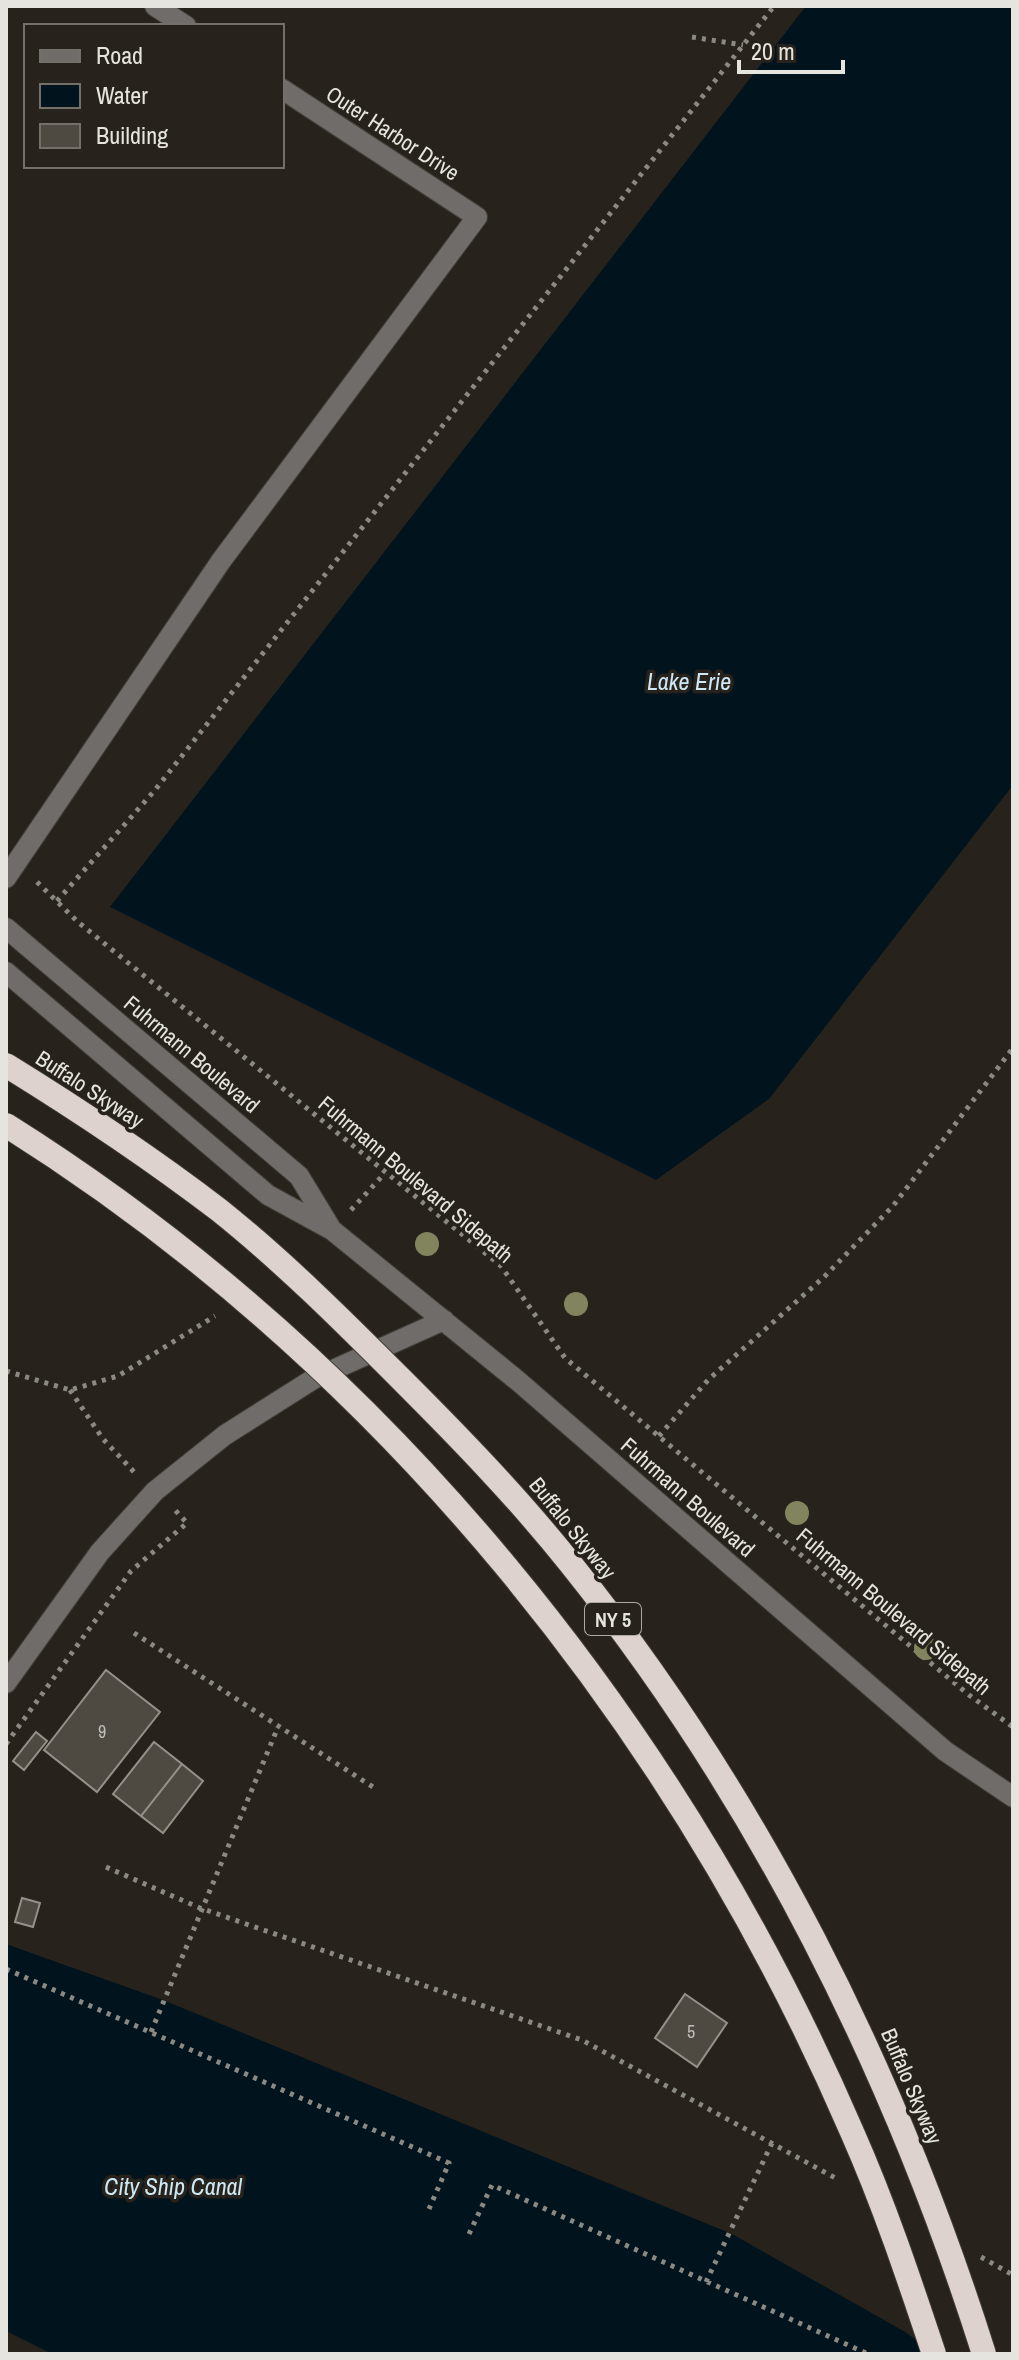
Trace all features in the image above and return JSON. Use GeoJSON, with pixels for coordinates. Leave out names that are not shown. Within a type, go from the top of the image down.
{"type":"FeatureCollection","features":[{"type":"Feature","properties":{"kind":"highway","name":"Buffalo Skyway"},"geometry":{"type":"LineString","coordinates":[[6,1065],[145,1157],[219,1211],[280,1264],[484,1462],[570,1563],[647,1665],[725,1781],[795,1902],[855,2020],[909,2144],[984,2354]]}},
{"type":"Feature","properties":{"kind":"highway","name":"NY 5"},"geometry":{"type":"LineString","coordinates":[[6,1125],[126,1207],[293,1343],[394,1439],[483,1538],[581,1661],[667,1784],[744,1913],[801,2024],[858,2146],[897,2244],[934,2354]]}},
{"type":"Feature","properties":{"kind":"street"},"geometry":{"type":"LineString","coordinates":[[155,6],[183,24]]}},
{"type":"Feature","properties":{"kind":"street","name":"Outer Harbor Drive"},"geometry":{"type":"LineString","coordinates":[[12,871],[221,561],[477,217],[284,90]]}},
{"type":"Feature","properties":{"kind":"street","name":"Fuhrmann Boulevard"},"geometry":{"type":"LineString","coordinates":[[6,928],[299,1176],[332,1230]]}},
{"type":"Feature","properties":{"kind":"street","name":"Fuhrmann Boulevard"},"geometry":{"type":"LineString","coordinates":[[6,972],[268,1195],[332,1230],[444,1320],[945,1751],[1013,1797]]}},
{"type":"Feature","properties":{"kind":"street"},"geometry":{"type":"LineString","coordinates":[[6,1683],[100,1552],[155,1491],[225,1435],[315,1378],[444,1320]]}},
{"type":"Feature","properties":{"kind":"path"},"geometry":{"type":"LineString","coordinates":[[57,901],[155,790],[774,6]]}},
{"type":"Feature","properties":{"kind":"path"},"geometry":{"type":"LineString","coordinates":[[692,37],[744,45]]}},
{"type":"Feature","properties":{"kind":"path","name":"Fuhrmann Boulevard Sidepath"},"geometry":{"type":"LineString","coordinates":[[12,871],[57,901],[501,1266],[565,1358],[969,1695],[1013,1727]]}},
{"type":"Feature","properties":{"kind":"path"},"geometry":{"type":"LineString","coordinates":[[659,1436],[708,1380],[824,1277],[893,1206],[1013,1048]]}},
{"type":"Feature","properties":{"kind":"path"},"geometry":{"type":"LineString","coordinates":[[357,1203],[385,1173]]}},
{"type":"Feature","properties":{"kind":"path"},"geometry":{"type":"LineString","coordinates":[[6,1371],[70,1390],[118,1376],[225,1310]]}},
{"type":"Feature","properties":{"kind":"path"},"geometry":{"type":"LineString","coordinates":[[70,1390],[103,1439],[139,1477]]}},
{"type":"Feature","properties":{"kind":"path"},"geometry":{"type":"LineString","coordinates":[[6,1744],[131,1571],[187,1523],[175,1510]]}},
{"type":"Feature","properties":{"kind":"path"},"geometry":{"type":"LineString","coordinates":[[134,1633],[373,1787]]}},
{"type":"Feature","properties":{"kind":"path"},"geometry":{"type":"LineString","coordinates":[[151,2033],[200,1908],[278,1727]]}},
{"type":"Feature","properties":{"kind":"path"},"geometry":{"type":"LineString","coordinates":[[106,1867],[200,1908],[582,2040],[852,2187]]}},
{"type":"Feature","properties":{"kind":"path"},"geometry":{"type":"LineString","coordinates":[[6,1969],[449,2163],[429,2209]]}},
{"type":"Feature","properties":{"kind":"path"},"geometry":{"type":"LineString","coordinates":[[706,2282],[772,2143]]}},
{"type":"Feature","properties":{"kind":"path"},"geometry":{"type":"LineString","coordinates":[[469,2234],[492,2185],[868,2354]]}},
{"type":"Feature","properties":{"kind":"path"},"geometry":{"type":"LineString","coordinates":[[973,2253],[1013,2275]]}},
{"type":"Feature","properties":{"kind":"water","name":"Lake Erie"},"geometry":{"type":"Polygon","coordinates":[[[806,6],[1013,6],[1013,785],[769,1099],[656,1180],[110,907],[806,6]]]}},
{"type":"Feature","properties":{"kind":"water","name":"City Ship Canal"},"geometry":{"type":"Polygon","coordinates":[[[6,1944],[163,2000],[732,2234],[907,2333],[933,2354],[52,2354],[6,2331],[6,1944]]]}},
{"type":"Feature","properties":{"kind":"building"},"geometry":{"type":"Polygon","coordinates":[[[106,1670],[160,1712],[97,1792],[44,1750],[106,1670]]]}},
{"type":"Feature","properties":{"kind":"building"},"geometry":{"type":"Polygon","coordinates":[[[36,1732],[47,1741],[24,1770],[13,1761],[36,1732]]]}},
{"type":"Feature","properties":{"kind":"building"},"geometry":{"type":"Polygon","coordinates":[[[154,1742],[182,1764],[141,1816],[113,1794],[154,1742]]]}},
{"type":"Feature","properties":{"kind":"building"},"geometry":{"type":"Polygon","coordinates":[[[182,1764],[203,1781],[163,1833],[141,1816],[182,1764]]]}},
{"type":"Feature","properties":{"kind":"building"},"geometry":{"type":"Polygon","coordinates":[[[22,1898],[40,1903],[33,1927],[15,1922],[22,1898]]]}},
{"type":"Feature","properties":{"kind":"building"},"geometry":{"type":"Polygon","coordinates":[[[685,1994],[727,2023],[697,2067],[655,2038],[685,1994]]]}}]}
